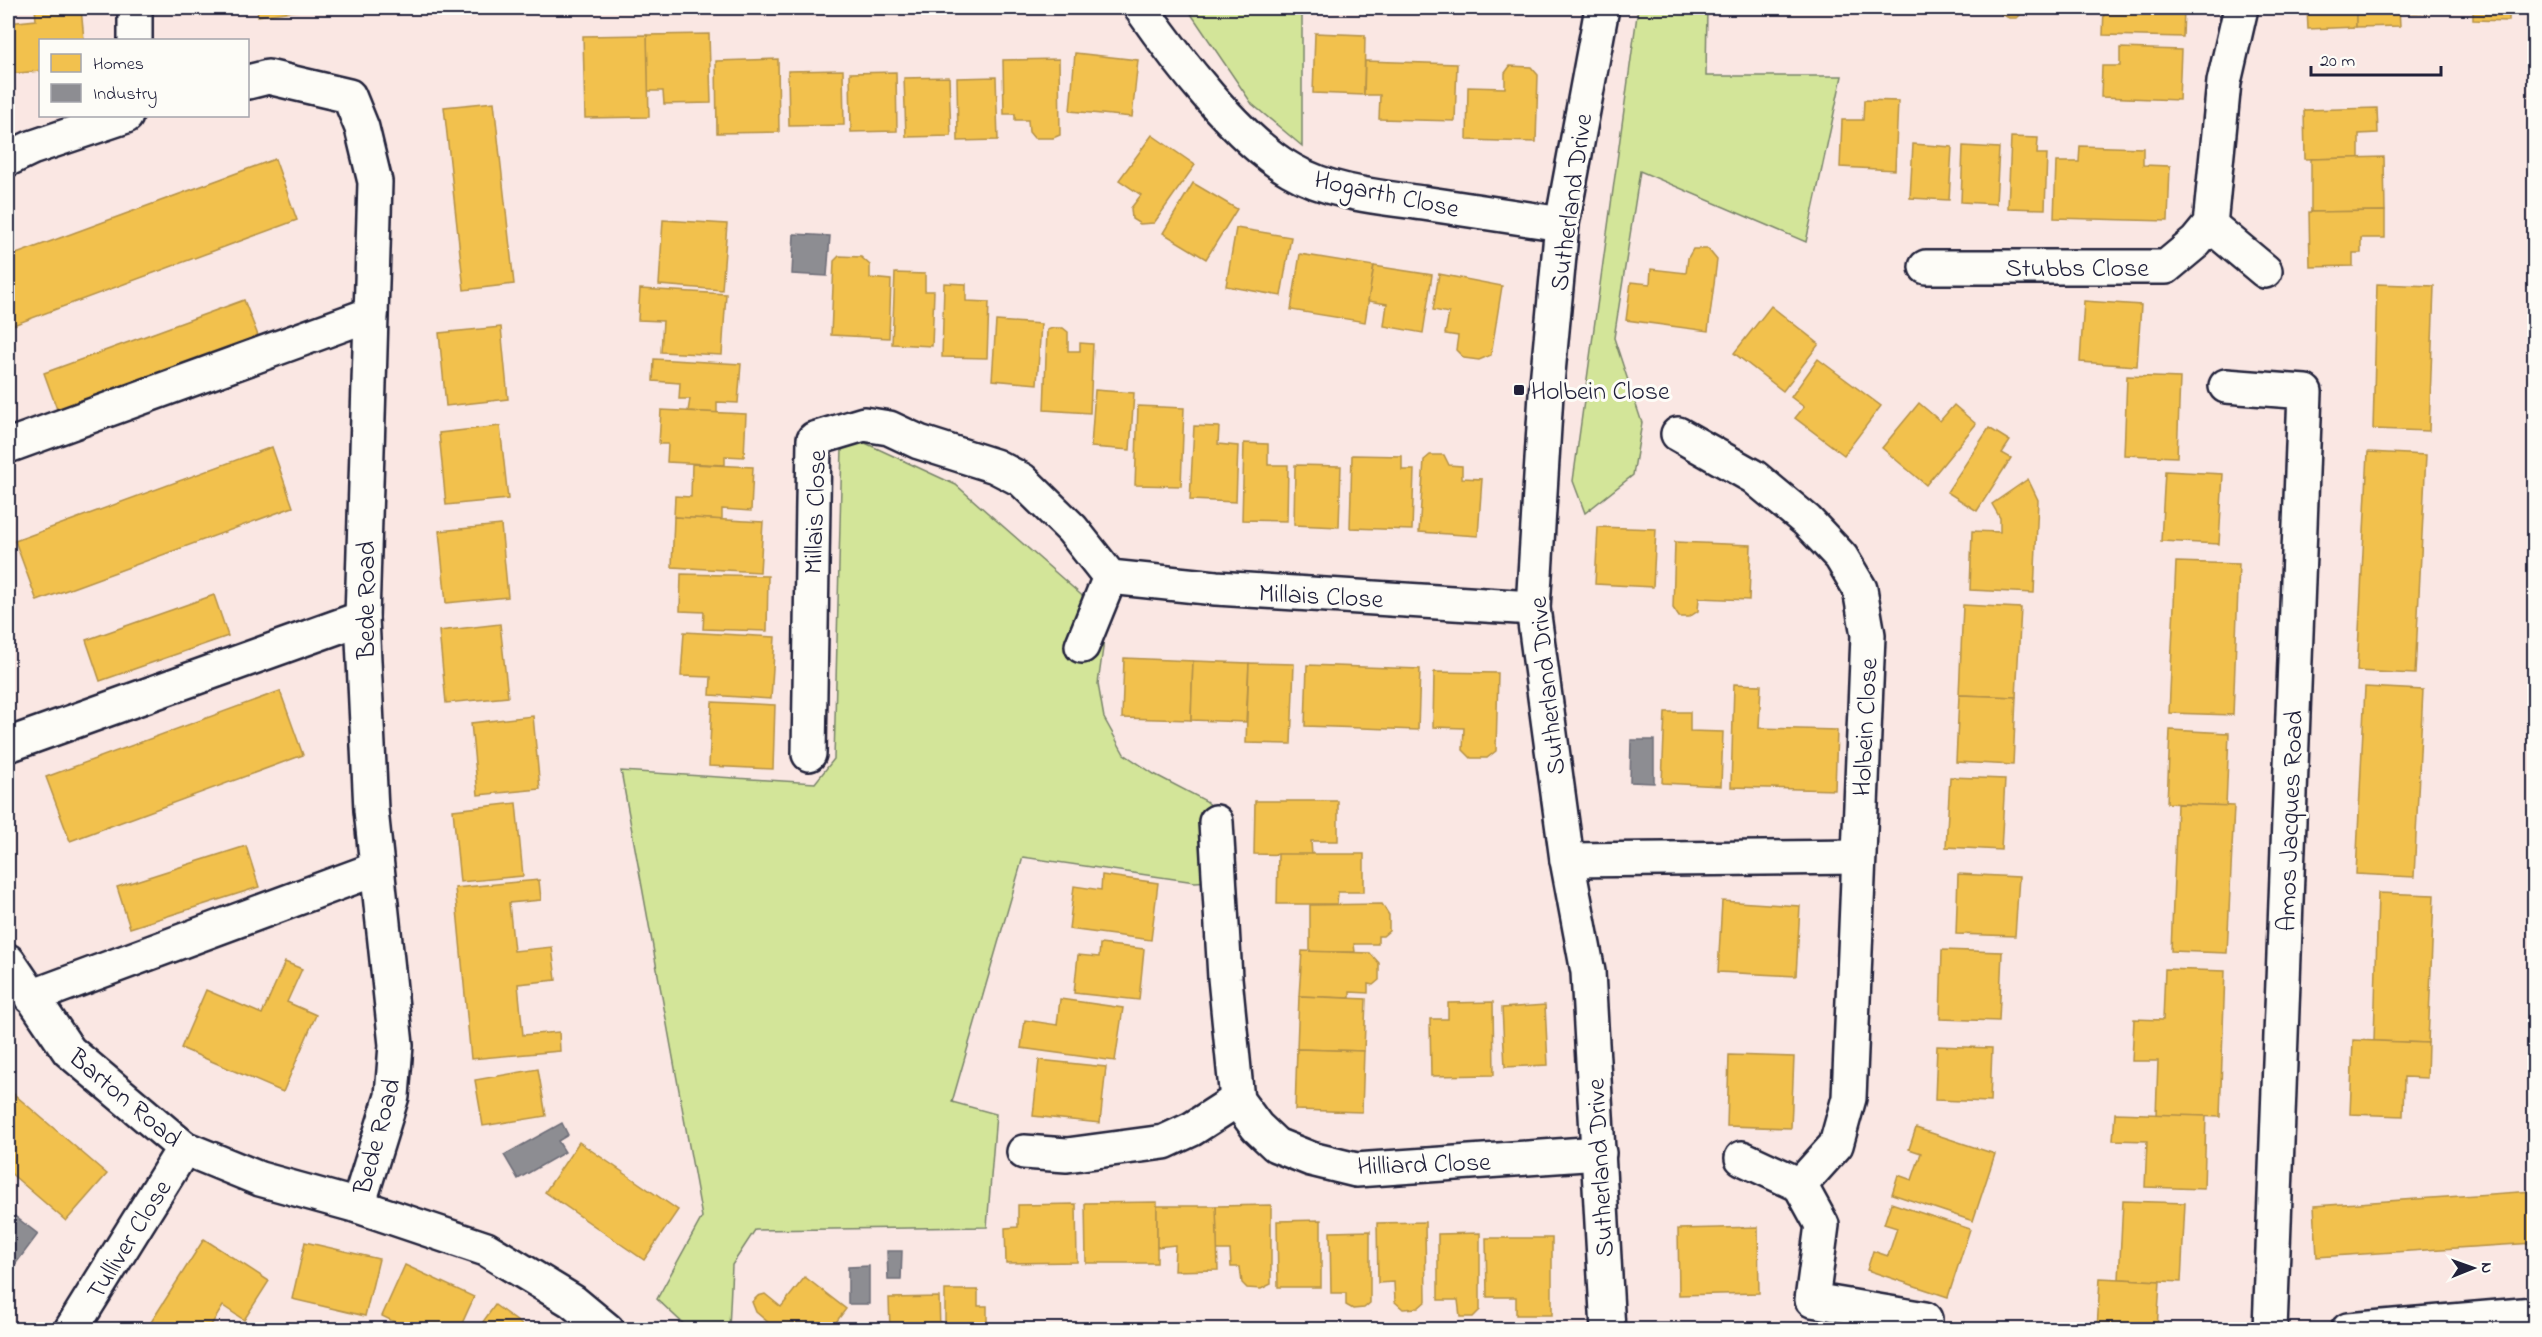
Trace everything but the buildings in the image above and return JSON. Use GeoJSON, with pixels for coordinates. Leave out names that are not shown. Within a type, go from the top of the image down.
{"type":"FeatureCollection","features":[{"type":"Feature","properties":{"kind":"street"},"geometry":{"type":"LineString","coordinates":[[135,8],[135,39]]}},
{"type":"Feature","properties":{"kind":"street","name":"Hogarth Close"},"geometry":{"type":"LineString","coordinates":[[1141,8],[1223,111],[1256,144],[1291,170],[1326,185],[1378,197],[1562,224]]}},
{"type":"Feature","properties":{"kind":"street","name":"Sutherland Drive"},"geometry":{"type":"LineString","coordinates":[[1602,8],[1562,224],[1546,394],[1533,608],[1567,860],[1588,972],[1608,1329]]}},
{"type":"Feature","properties":{"kind":"street"},"geometry":{"type":"LineString","coordinates":[[2241,8],[2224,82],[2210,225],[2265,271]]}},
{"type":"Feature","properties":{"kind":"street","name":"Bede Road"},"geometry":{"type":"LineString","coordinates":[[249,82],[268,77],[349,96],[362,128],[375,182],[362,618],[376,869],[396,1045],[392,1096],[358,1206]]}},
{"type":"Feature","properties":{"kind":"street"},"geometry":{"type":"LineString","coordinates":[[8,159],[31,148],[123,117]]}},
{"type":"Feature","properties":{"kind":"street","name":"Stubbs Close"},"geometry":{"type":"LineString","coordinates":[[1926,267],[2166,267],[2196,242],[2210,225]]}},
{"type":"Feature","properties":{"kind":"street"},"geometry":{"type":"LineString","coordinates":[[8,446],[371,314]]}},
{"type":"Feature","properties":{"kind":"street","name":"Amos Jacques Road"},"geometry":{"type":"LineString","coordinates":[[2226,386],[2304,392],[2271,1329]]}},
{"type":"Feature","properties":{"kind":"street","name":"Millais Close"},"geometry":{"type":"LineString","coordinates":[[809,754],[814,439],[864,424],[889,428],[919,442],[995,466],[1022,480],[1072,529],[1110,577],[1216,588],[1533,608]]}},
{"type":"Feature","properties":{"kind":"street","name":"Holbein Close"},"geometry":{"type":"LineString","coordinates":[[1678,434],[1754,477],[1807,522],[1841,557],[1860,589],[1868,635],[1849,1098],[1836,1145],[1800,1185]]}},
{"type":"Feature","properties":{"kind":"street"},"geometry":{"type":"LineString","coordinates":[[1082,646],[1110,577]]}},
{"type":"Feature","properties":{"kind":"street"},"geometry":{"type":"LineString","coordinates":[[8,745],[362,618]]}},
{"type":"Feature","properties":{"kind":"street"},"geometry":{"type":"LineString","coordinates":[[1024,1152],[1067,1155],[1164,1143],[1192,1129],[1237,1100],[1225,978],[1216,822]]}},
{"type":"Feature","properties":{"kind":"street"},"geometry":{"type":"LineString","coordinates":[[1567,860],[1858,857]]}},
{"type":"Feature","properties":{"kind":"street"},"geometry":{"type":"LineString","coordinates":[[31,997],[376,869]]}},
{"type":"Feature","properties":{"kind":"street","name":"Barton Road"},"geometry":{"type":"LineString","coordinates":[[8,961],[69,1051],[184,1148],[260,1179],[358,1206],[486,1250],[572,1301],[608,1329]]}},
{"type":"Feature","properties":{"kind":"street","name":"Hilliard Close"},"geometry":{"type":"LineString","coordinates":[[1237,1100],[1257,1127],[1276,1144],[1311,1158],[1356,1170],[1599,1154]]}},
{"type":"Feature","properties":{"kind":"street","name":"Tulliver Close"},"geometry":{"type":"LineString","coordinates":[[72,1329],[184,1148]]}},
{"type":"Feature","properties":{"kind":"street"},"geometry":{"type":"LineString","coordinates":[[1742,1158],[1800,1185],[1822,1225],[1812,1300],[1925,1319]]}},
{"type":"Feature","properties":{"kind":"street"},"geometry":{"type":"LineString","coordinates":[[2348,1329],[2535,1314]]}},
{"type":"Feature","properties":{"kind":"green space"},"geometry":{"type":"Polygon","coordinates":[[[1187,8],[1302,8],[1302,146],[1252,104],[1187,8]]]}},
{"type":"Feature","properties":{"kind":"green space"},"geometry":{"type":"Polygon","coordinates":[[[1638,8],[1707,8],[1706,76],[1842,76],[1806,242],[1640,171],[1614,338],[1642,423],[1633,475],[1585,513],[1573,481],[1638,8]]]}},
{"type":"Feature","properties":{"kind":"green space"},"geometry":{"type":"Polygon","coordinates":[[[863,442],[956,485],[1104,615],[1103,648],[1098,684],[1104,718],[1124,754],[1154,774],[1206,801],[1225,818],[1227,880],[1195,882],[1023,857],[952,1102],[996,1114],[987,1227],[755,1230],[732,1265],[729,1329],[689,1329],[657,1299],[702,1217],[621,771],[815,783],[834,759],[842,447],[863,442]]]}},
{"type":"Feature","properties":{"kind":"place","name":"Holbein Close"},"geometry":{"type":"Point","coordinates":[1519,390]}}]}
